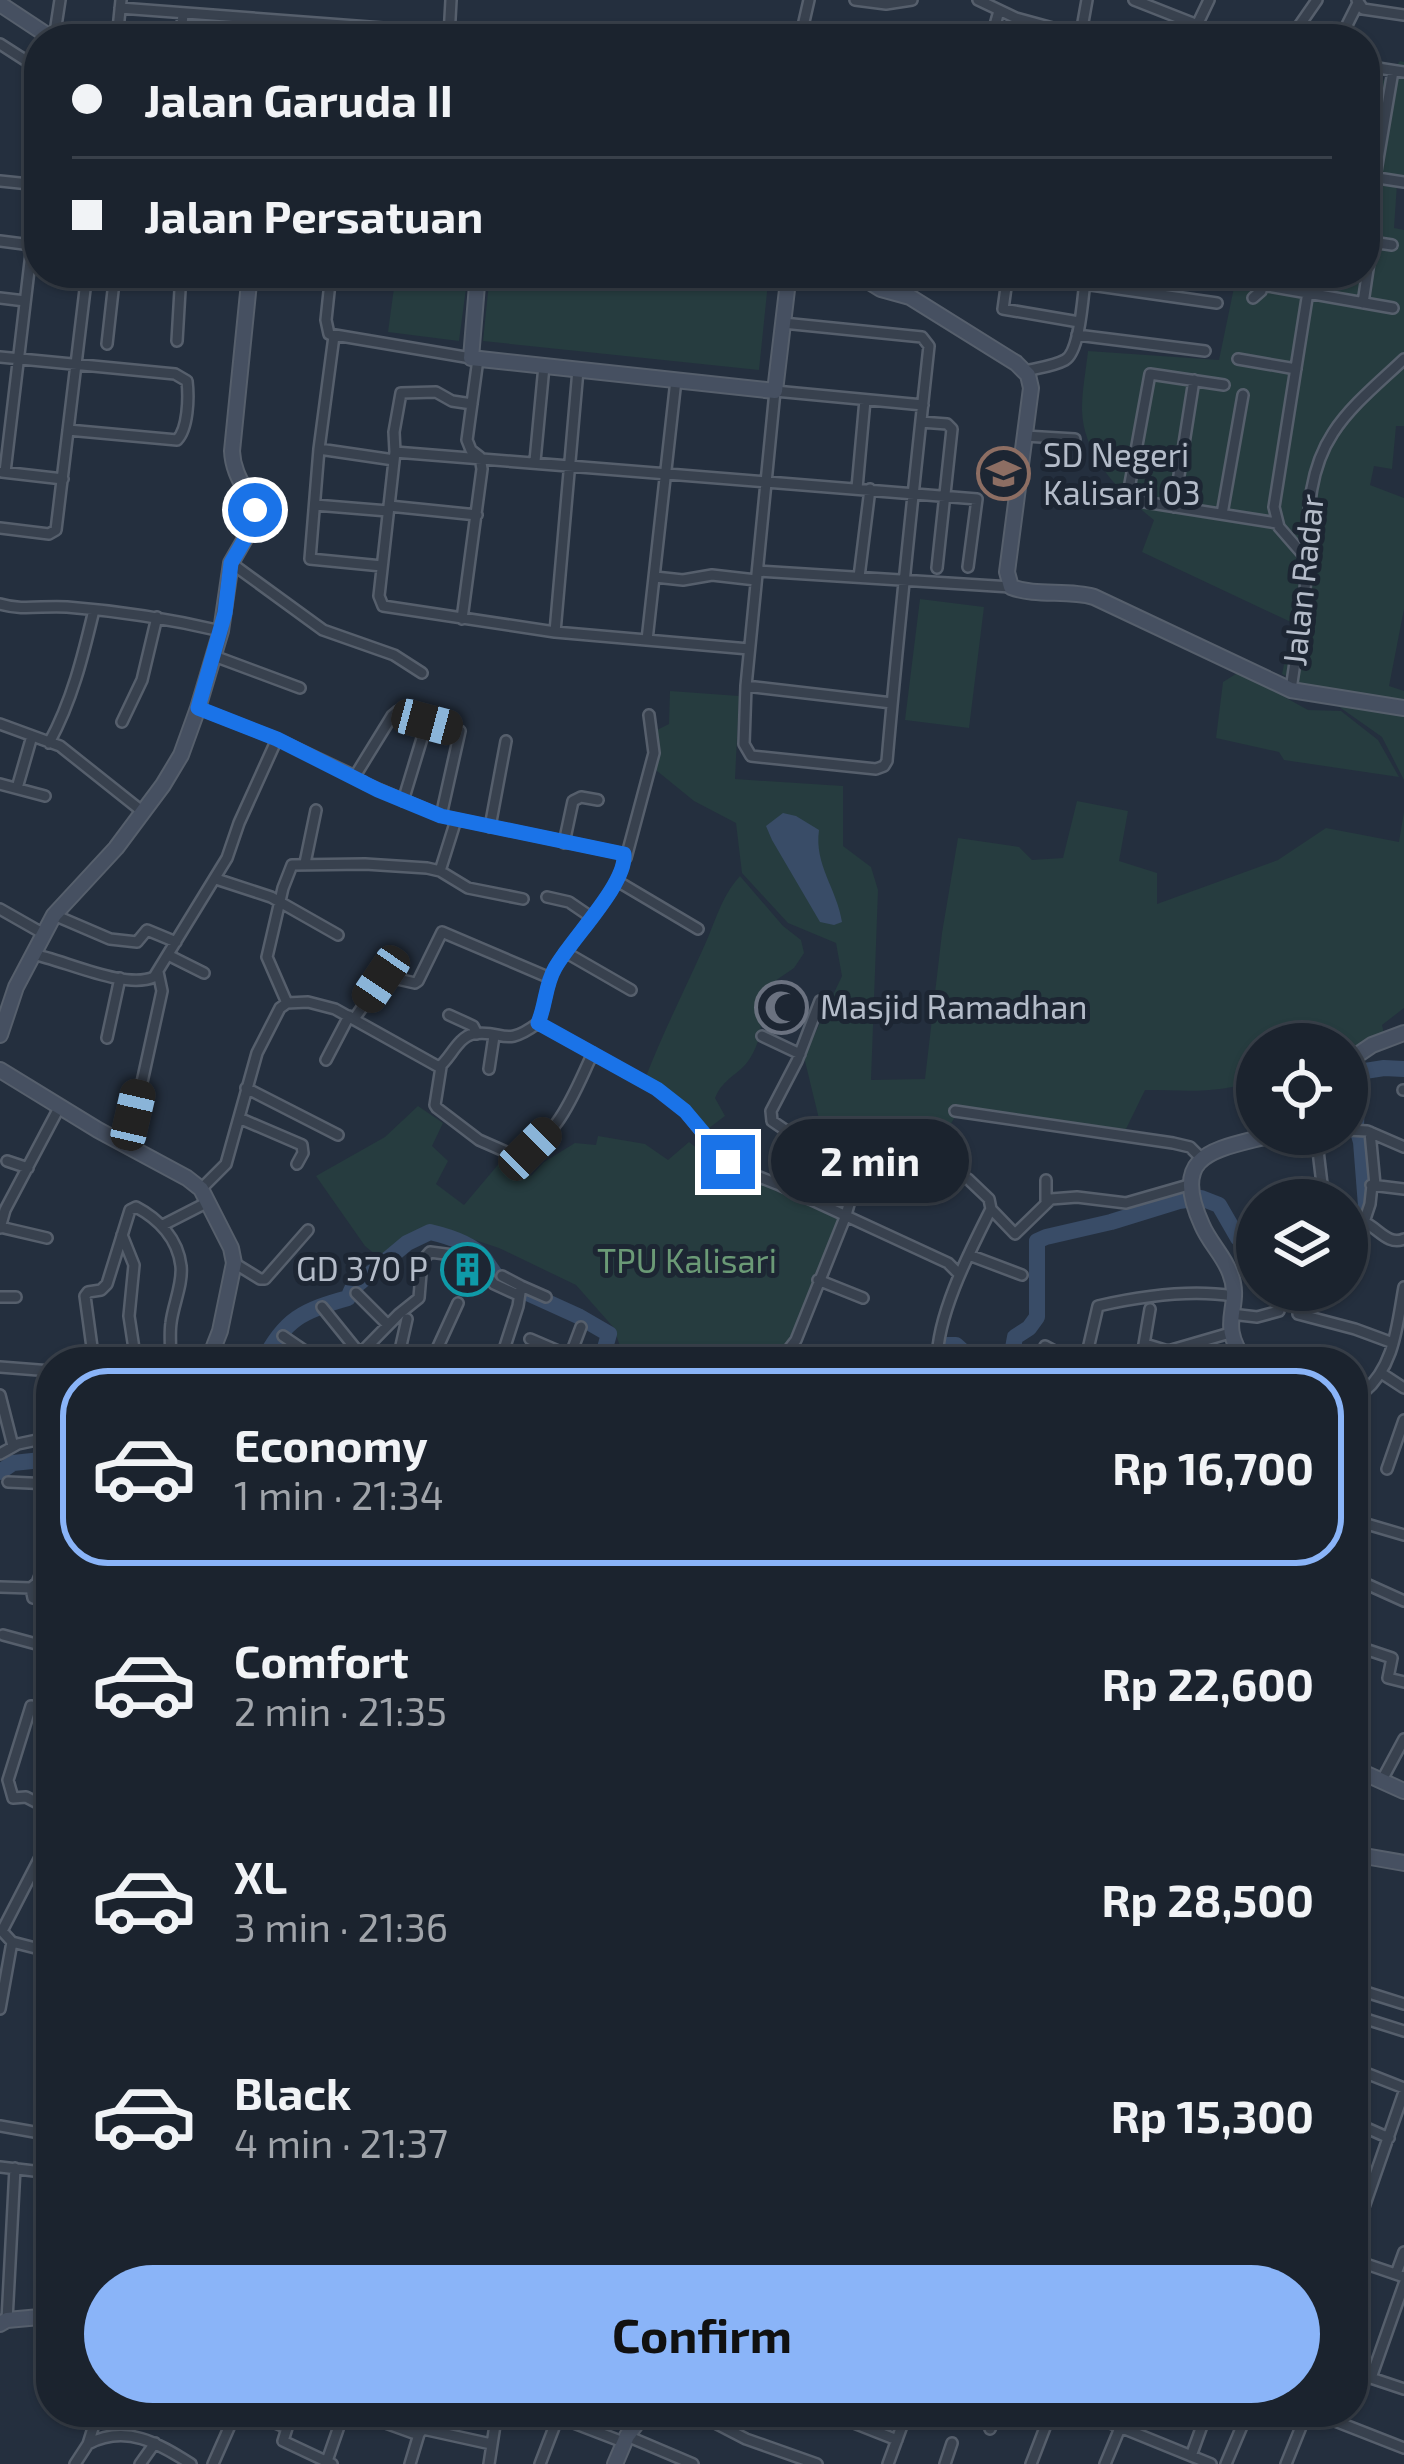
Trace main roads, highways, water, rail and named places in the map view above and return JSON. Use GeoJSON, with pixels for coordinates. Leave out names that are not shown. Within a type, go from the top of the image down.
{"type":"FeatureCollection","features":[{"type":"Feature","properties":{"kind":"water"},"geometry":{"type":"Polygon","coordinates":[[[783,813],[819,830],[823,866],[842,922],[820,922],[772,840],[766,826],[783,813]]]}},
{"type":"Feature","properties":{"kind":"waterway"},"geometry":{"type":"LineString","coordinates":[[1364,1179],[1356,1125],[1358,1083],[1365,1071],[1404,1069]]}},
{"type":"Feature","properties":{"kind":"waterway"},"geometry":{"type":"LineString","coordinates":[[1013,1347],[1015,1337],[1037,1317],[1037,1241],[1201,1198],[1219,1205],[1236,1235]]}},
{"type":"Feature","properties":{"kind":"waterway"},"geometry":{"type":"LineString","coordinates":[[272,1347],[297,1318],[348,1298],[352,1289],[407,1243],[430,1232],[472,1248],[501,1281],[609,1334],[605,1347]]}},
{"type":"Feature","properties":{"kind":"waterway"},"geometry":{"type":"LineString","coordinates":[[945,1347],[958,1347]]}},
{"type":"Feature","properties":{"kind":"waterway"},"geometry":{"type":"LineString","coordinates":[[0,1472],[13,1463],[36,1461]]}},
{"type":"Feature","properties":{"kind":"place","name":"SD Negeri Kalisari 03"},"geometry":{"type":"Point","coordinates":[1004,474]}},
{"type":"Feature","properties":{"kind":"place","name":"Masjid Ramadhan"},"geometry":{"type":"Point","coordinates":[781,1007]}},
{"type":"Feature","properties":{"kind":"place","name":"GD 370 P"},"geometry":{"type":"Point","coordinates":[467,1269]}},
{"type":"Feature","properties":{"kind":"park label","name":"TPU Kalisari"},"geometry":{"type":"Point","coordinates":[687,1261]}}]}
